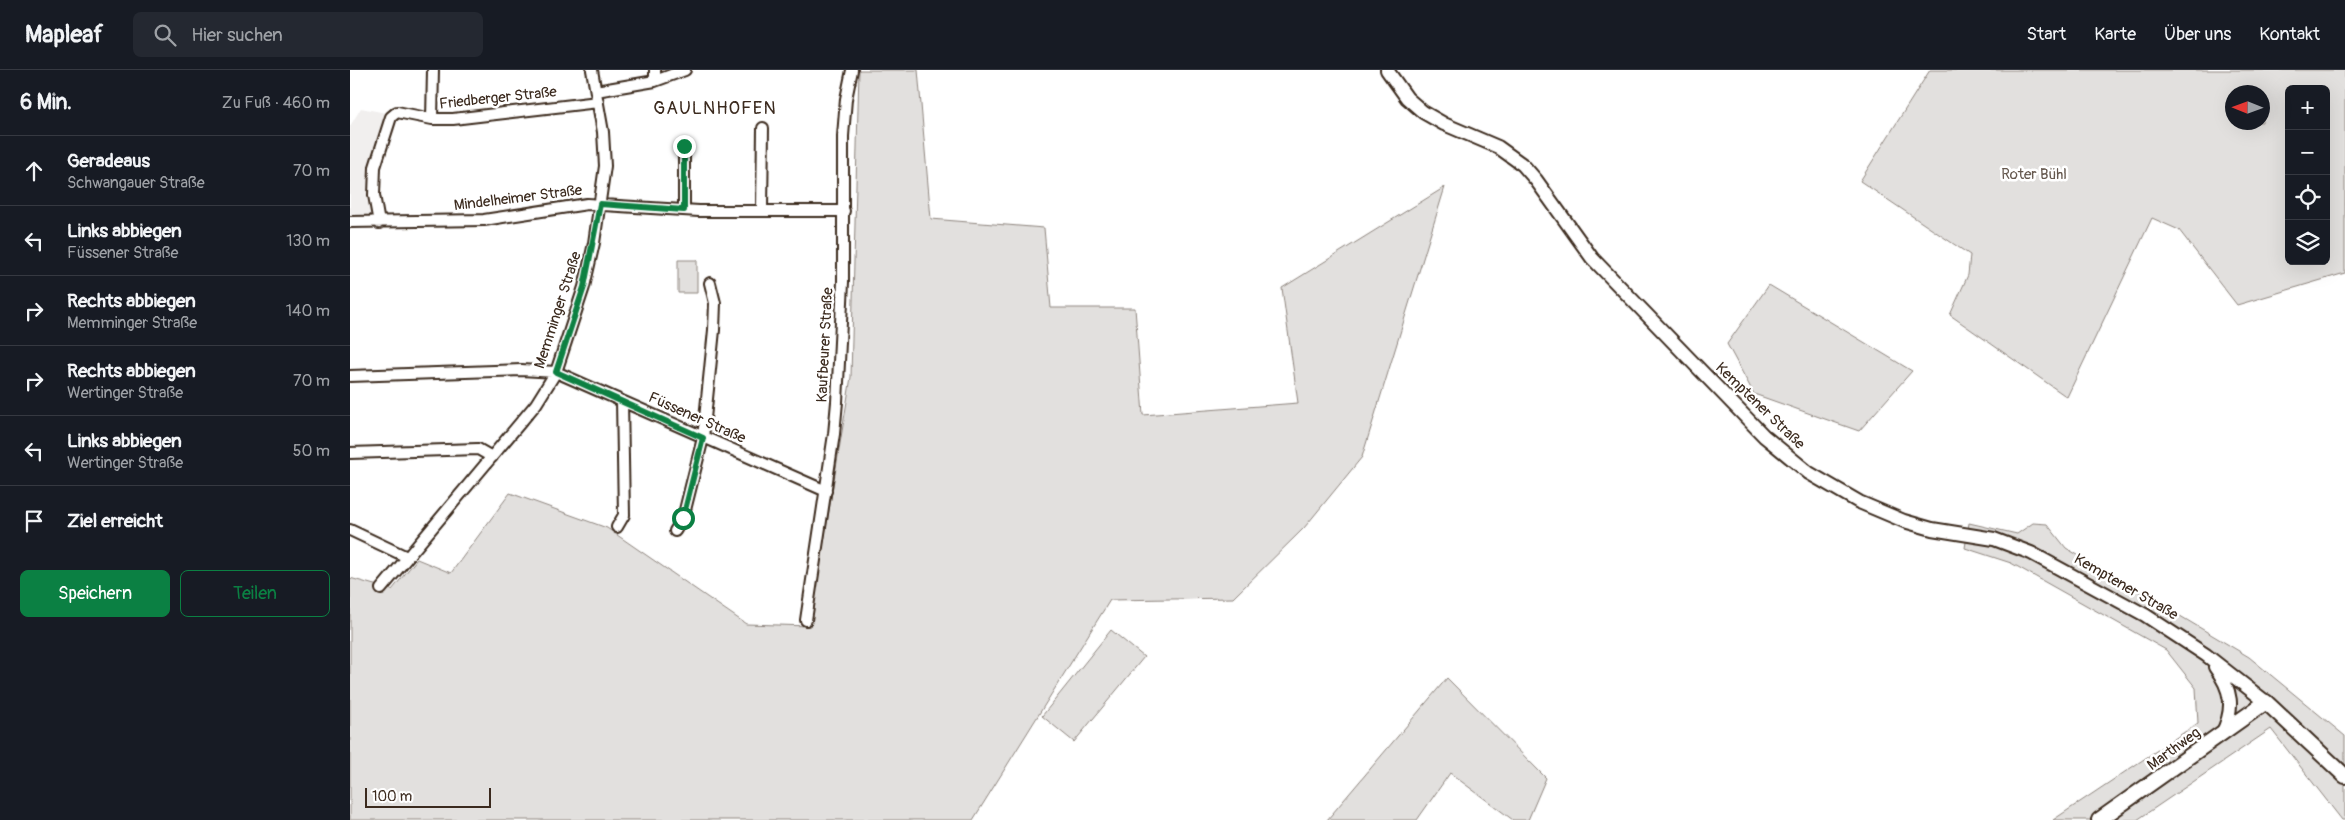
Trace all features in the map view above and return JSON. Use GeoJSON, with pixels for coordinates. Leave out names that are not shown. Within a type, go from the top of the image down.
{"type":"FeatureCollection","features":[{"type":"Feature","properties":{"kind":"main road","name":"Marthweg"},"geometry":{"type":"LineString","coordinates":[[2099,820],[2266,702]]}},
{"type":"Feature","properties":{"kind":"main road"},"geometry":{"type":"LineString","coordinates":[[2266,702],[2345,776]]}},
{"type":"Feature","properties":{"kind":"street"},"geometry":{"type":"LineString","coordinates":[[432,119],[433,70]]}},
{"type":"Feature","properties":{"kind":"street","name":"Memminger Straße"},"geometry":{"type":"LineString","coordinates":[[381,589],[536,404],[556,372],[584,287],[600,204],[605,166],[598,102],[592,70]]}},
{"type":"Feature","properties":{"kind":"street"},"geometry":{"type":"LineString","coordinates":[[596,91],[655,75],[685,70]]}},
{"type":"Feature","properties":{"kind":"street","name":"Kaufbeurer Straße"},"geometry":{"type":"LineString","coordinates":[[806,620],[826,491],[837,402],[843,297],[843,136],[846,99],[852,70]]}},
{"type":"Feature","properties":{"kind":"street","name":"Kemptener Straße"},"geometry":{"type":"LineString","coordinates":[[1387,70],[1407,98],[1423,112],[1444,124],[1498,147],[1522,165],[1536,180],[1582,246],[1602,268],[1764,436],[1809,473],[1852,498],[1904,521],[1932,529],[1994,539],[2018,546],[2125,603],[2206,655],[2266,702]]}},
{"type":"Feature","properties":{"kind":"street","name":"Friedberger Straße"},"geometry":{"type":"LineString","coordinates":[[379,223],[374,195],[375,167],[391,117],[397,112],[432,119],[453,119],[598,102]]}},
{"type":"Feature","properties":{"kind":"street"},"geometry":{"type":"LineString","coordinates":[[762,210],[763,128]]}},
{"type":"Feature","properties":{"kind":"street"},"geometry":{"type":"LineString","coordinates":[[684,146],[684,210]]}},
{"type":"Feature","properties":{"kind":"street","name":"Mindelheimer Straße"},"geometry":{"type":"LineString","coordinates":[[350,222],[484,220],[537,210],[587,204],[684,210],[844,211]]}},
{"type":"Feature","properties":{"kind":"street"},"geometry":{"type":"LineString","coordinates":[[675,531],[683,518],[703,438],[714,330],[715,303],[710,282]]}},
{"type":"Feature","properties":{"kind":"street"},"geometry":{"type":"LineString","coordinates":[[350,376],[521,370],[556,372]]}},
{"type":"Feature","properties":{"kind":"street","name":"Füssener Straße"},"geometry":{"type":"LineString","coordinates":[[556,372],[826,491]]}},
{"type":"Feature","properties":{"kind":"street"},"geometry":{"type":"LineString","coordinates":[[617,527],[624,515],[622,401]]}},
{"type":"Feature","properties":{"kind":"street"},"geometry":{"type":"LineString","coordinates":[[350,453],[478,449],[492,457]]}},
{"type":"Feature","properties":{"kind":"street"},"geometry":{"type":"LineString","coordinates":[[350,530],[407,557]]}},
{"type":"Feature","properties":{"kind":"street"},"geometry":{"type":"LineString","coordinates":[[2206,655],[2226,683],[2232,698],[2230,714],[2222,734]]}},
{"type":"Feature","properties":{"kind":"shaded area"},"geometry":{"type":"Polygon","coordinates":[[[361,108],[386,113],[371,170],[370,218],[350,218],[350,126],[361,108]]]}},
{"type":"Feature","properties":{"kind":"green space"},"geometry":{"type":"Polygon","coordinates":[[[859,70],[918,70],[931,219],[1044,228],[1051,308],[1135,308],[1143,415],[1298,403],[1282,288],[1445,187],[1362,457],[1304,528],[1233,598],[1110,600],[973,820],[350,820],[350,578],[392,590],[417,559],[451,573],[510,493],[607,528],[746,624],[810,626],[851,377],[859,70]]]}},
{"type":"Feature","properties":{"kind":"green space","name":"Roter Bühl"},"geometry":{"type":"Polygon","coordinates":[[[1930,70],[2345,70],[2345,273],[2237,305],[2179,230],[2152,218],[2067,397],[1950,315],[1968,275],[1970,255],[1860,181],[1930,70]]]}},
{"type":"Feature","properties":{"kind":"green space"},"geometry":{"type":"Polygon","coordinates":[[[678,260],[697,260],[697,293],[678,293],[678,260]]]}},
{"type":"Feature","properties":{"kind":"green space"},"geometry":{"type":"Polygon","coordinates":[[[1769,285],[1912,371],[1859,431],[1754,394],[1727,344],[1769,285]]]}},
{"type":"Feature","properties":{"kind":"green space"},"geometry":{"type":"Polygon","coordinates":[[[1969,523],[2017,534],[2033,523],[2047,524],[2066,548],[2249,657],[2345,736],[2345,820],[2342,820],[2271,729],[2137,820],[2053,820],[2198,723],[2196,688],[2166,650],[2011,563],[1965,548],[1969,523]]]}},
{"type":"Feature","properties":{"kind":"green space"},"geometry":{"type":"Polygon","coordinates":[[[1111,630],[1144,657],[1074,742],[1042,716],[1111,630]]]}},
{"type":"Feature","properties":{"kind":"green space"},"geometry":{"type":"Polygon","coordinates":[[[1447,678],[1546,778],[1528,820],[1513,820],[1450,773],[1417,820],[1327,820],[1447,678]]]}},
{"type":"Feature","properties":{"kind":"district","name":"GAULNHOFEN"},"geometry":{"type":"Point","coordinates":[715,108]}},
{"type":"Feature","properties":{"kind":"route"},"geometry":{"type":"LineString","coordinates":[[683,518],[703,438],[556,372],[584,287],[600,204],[684,210],[684,146]]}}]}
